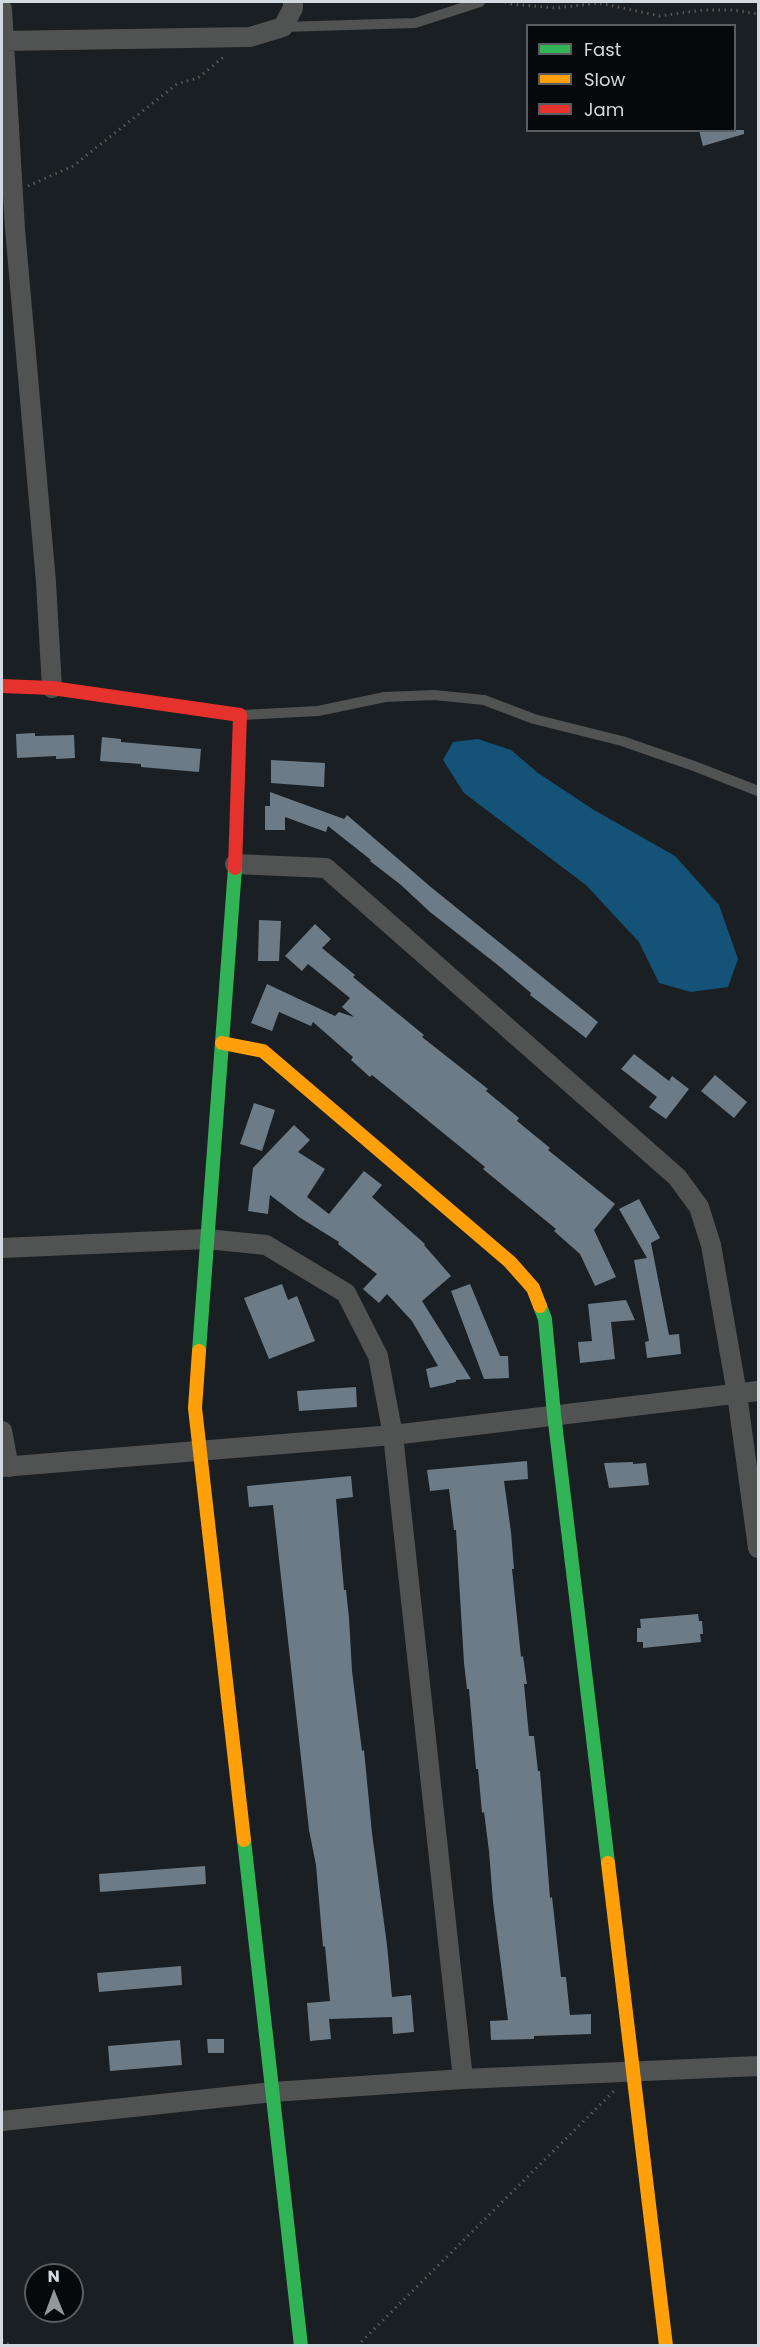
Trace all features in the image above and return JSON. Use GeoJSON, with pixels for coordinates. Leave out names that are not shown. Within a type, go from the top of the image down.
{"type":"FeatureCollection","features":[{"type":"Feature","properties":{"kind":"street"},"geometry":{"type":"LineString","coordinates":[[2,41],[250,37],[283,27],[294,8],[293,2]]}},
{"type":"Feature","properties":{"kind":"street"},"geometry":{"type":"LineString","coordinates":[[2,9],[12,191],[8,229],[46,582],[52,688]]}},
{"type":"Feature","properties":{"kind":"street"},"geometry":{"type":"LineString","coordinates":[[2,686],[52,688],[240,715],[235,864],[195,1408],[301,2346]]}},
{"type":"Feature","properties":{"kind":"street"},"geometry":{"type":"LineString","coordinates":[[235,864],[326,868],[677,1177],[699,1207],[711,1245],[737,1394],[759,1548]]}},
{"type":"Feature","properties":{"kind":"street"},"geometry":{"type":"LineString","coordinates":[[222,1043],[263,1051],[510,1262],[533,1288],[545,1319],[554,1414],[666,2346]]}},
{"type":"Feature","properties":{"kind":"street"},"geometry":{"type":"LineString","coordinates":[[2,1248],[207,1239],[266,1245],[346,1293],[378,1356],[393,1435],[463,2079]]}},
{"type":"Feature","properties":{"kind":"street"},"geometry":{"type":"LineString","coordinates":[[2,1431],[5,1467],[393,1435],[759,1391]]}},
{"type":"Feature","properties":{"kind":"street"},"geometry":{"type":"LineString","coordinates":[[2,2121],[273,2091],[463,2079],[759,2066]]}},
{"type":"Feature","properties":{"kind":"lane"},"geometry":{"type":"LineString","coordinates":[[283,27],[415,23],[480,2]]}},
{"type":"Feature","properties":{"kind":"lane"},"geometry":{"type":"LineString","coordinates":[[240,715],[318,711],[385,697],[434,695],[483,700],[534,719],[622,741],[759,791]]}},
{"type":"Feature","properties":{"kind":"path"},"geometry":{"type":"LineString","coordinates":[[505,2],[556,8],[599,3],[660,16],[703,10],[733,10],[759,14]]}},
{"type":"Feature","properties":{"kind":"path"},"geometry":{"type":"LineString","coordinates":[[12,191],[41,182],[73,166],[177,84],[198,78],[250,37]]}},
{"type":"Feature","properties":{"kind":"path"},"geometry":{"type":"LineString","coordinates":[[357,2346],[633,2072]]}},
{"type":"Feature","properties":{"kind":"path"},"geometry":{"type":"LineString","coordinates":[[2,2340],[11,2346]]}},
{"type":"Feature","properties":{"kind":"water"},"geometry":{"type":"Polygon","coordinates":[[[478,739],[511,750],[538,773],[594,810],[675,856],[719,905],[738,959],[728,987],[691,992],[659,983],[639,942],[586,885],[464,793],[443,760],[453,742],[478,739]]]}},
{"type":"Feature","properties":{"kind":"building"},"geometry":{"type":"Polygon","coordinates":[[[744,130],[744,134],[703,146],[700,132],[744,130]]]}},
{"type":"Feature","properties":{"kind":"building"},"geometry":{"type":"Polygon","coordinates":[[[35,733],[35,736],[74,735],[75,758],[56,759],[56,756],[17,758],[16,734],[35,733]]]}},
{"type":"Feature","properties":{"kind":"building"},"geometry":{"type":"Polygon","coordinates":[[[102,737],[121,739],[121,742],[201,749],[199,772],[100,761],[102,737]]]}},
{"type":"Feature","properties":{"kind":"building"},"geometry":{"type":"Polygon","coordinates":[[[271,760],[325,763],[324,787],[271,783],[271,760]]]}},
{"type":"Feature","properties":{"kind":"building"},"geometry":{"type":"Polygon","coordinates":[[[270,792],[344,819],[347,815],[432,888],[598,1022],[586,1038],[530,995],[531,993],[499,966],[430,912],[401,885],[328,826],[326,832],[285,817],[285,830],[265,830],[265,806],[270,806],[270,792]]]}},
{"type":"Feature","properties":{"kind":"building"},"geometry":{"type":"Polygon","coordinates":[[[259,920],[281,921],[279,961],[258,961],[259,920]]]}},
{"type":"Feature","properties":{"kind":"building"},"geometry":{"type":"Polygon","coordinates":[[[315,924],[331,939],[322,948],[355,975],[353,977],[424,1035],[422,1037],[488,1089],[486,1091],[519,1118],[517,1121],[550,1148],[548,1150],[615,1204],[594,1230],[616,1277],[595,1286],[580,1254],[554,1231],[556,1229],[483,1169],[485,1167],[372,1075],[370,1077],[351,1060],[353,1057],[313,1022],[311,1026],[279,1012],[272,1031],[251,1023],[267,984],[335,1016],[339,1012],[354,1017],[342,1007],[350,998],[308,964],[302,971],[285,956],[315,924]]]}},
{"type":"Feature","properties":{"kind":"building"},"geometry":{"type":"Polygon","coordinates":[[[634,1054],[669,1081],[672,1076],[689,1089],[666,1119],[649,1107],[657,1097],[621,1069],[634,1054]]]}},
{"type":"Feature","properties":{"kind":"building"},"geometry":{"type":"Polygon","coordinates":[[[715,1075],[747,1102],[734,1118],[701,1091],[715,1075]]]}},
{"type":"Feature","properties":{"kind":"building"},"geometry":{"type":"Polygon","coordinates":[[[254,1103],[275,1110],[262,1151],[240,1144],[254,1103]]]}},
{"type":"Feature","properties":{"kind":"building"},"geometry":{"type":"Polygon","coordinates":[[[294,1125],[310,1140],[298,1152],[325,1169],[307,1197],[329,1214],[364,1171],[382,1185],[372,1197],[425,1244],[451,1276],[422,1301],[471,1379],[456,1380],[456,1382],[430,1388],[426,1369],[438,1366],[412,1321],[387,1294],[379,1303],[363,1289],[377,1274],[338,1244],[339,1242],[299,1217],[270,1195],[268,1214],[248,1211],[253,1168],[294,1125]]]}},
{"type":"Feature","properties":{"kind":"building"},"geometry":{"type":"Polygon","coordinates":[[[639,1199],[660,1238],[651,1243],[669,1335],[679,1334],[681,1354],[647,1358],[645,1342],[649,1341],[634,1260],[647,1258],[619,1209],[639,1199]]]}},
{"type":"Feature","properties":{"kind":"building"},"geometry":{"type":"Polygon","coordinates":[[[282,1284],[288,1300],[297,1296],[315,1341],[269,1359],[244,1298],[282,1284]]]}},
{"type":"Feature","properties":{"kind":"building"},"geometry":{"type":"Polygon","coordinates":[[[470,1284],[500,1356],[508,1356],[509,1378],[484,1379],[451,1291],[470,1284]]]}},
{"type":"Feature","properties":{"kind":"building"},"geometry":{"type":"Polygon","coordinates":[[[626,1300],[635,1320],[611,1322],[615,1359],[580,1363],[578,1342],[592,1341],[588,1304],[626,1300]]]}},
{"type":"Feature","properties":{"kind":"building"},"geometry":{"type":"Polygon","coordinates":[[[356,1387],[357,1407],[299,1411],[297,1391],[356,1387]]]}},
{"type":"Feature","properties":{"kind":"building"},"geometry":{"type":"Polygon","coordinates":[[[527,1461],[528,1479],[504,1481],[511,1532],[514,1569],[512,1569],[521,1657],[523,1656],[527,1684],[524,1684],[529,1736],[534,1736],[538,1771],[540,1771],[550,1898],[552,1897],[561,1977],[566,1977],[570,2015],[591,2014],[591,2034],[491,2040],[490,2021],[508,2020],[489,1851],[484,1812],[482,1813],[478,1769],[476,1769],[469,1689],[467,1689],[464,1663],[456,1530],[454,1530],[449,1489],[430,1491],[427,1470],[527,1461]]]}},
{"type":"Feature","properties":{"kind":"building"},"geometry":{"type":"Polygon","coordinates":[[[633,1462],[633,1464],[646,1463],[649,1485],[609,1488],[604,1463],[633,1462]]]}},
{"type":"Feature","properties":{"kind":"building"},"geometry":{"type":"Polygon","coordinates":[[[351,1476],[353,1497],[336,1499],[344,1590],[346,1590],[349,1618],[352,1671],[362,1751],[364,1750],[392,1997],[411,1995],[414,2032],[393,2034],[392,2017],[329,2019],[331,2039],[310,2041],[307,2003],[330,2001],[316,1865],[309,1830],[273,1505],[249,1507],[247,1486],[351,1476]]]}},
{"type":"Feature","properties":{"kind":"building"},"geometry":{"type":"Polygon","coordinates":[[[698,1614],[699,1621],[702,1621],[701,1642],[643,1648],[643,1642],[637,1642],[637,1628],[641,1628],[640,1619],[698,1614]]]}},
{"type":"Feature","properties":{"kind":"building"},"geometry":{"type":"Polygon","coordinates":[[[205,1866],[206,1884],[100,1892],[99,1874],[205,1866]]]}},
{"type":"Feature","properties":{"kind":"building"},"geometry":{"type":"Polygon","coordinates":[[[181,1966],[182,1985],[99,1992],[97,1973],[181,1966]]]}},
{"type":"Feature","properties":{"kind":"building"},"geometry":{"type":"Polygon","coordinates":[[[207,2039],[224,2039],[224,2053],[208,2053],[207,2039]]]}},
{"type":"Feature","properties":{"kind":"building"},"geometry":{"type":"Polygon","coordinates":[[[180,2040],[182,2065],[110,2071],[108,2046],[180,2040]]]}},
{"type":"Feature","properties":{"kind":"traffic: fast"},"geometry":{"type":"LineString","coordinates":[[199,1351],[235,868]]}},
{"type":"Feature","properties":{"kind":"traffic: fast"},"geometry":{"type":"LineString","coordinates":[[540,1306],[545,1319],[554,1414],[608,1863]]}},
{"type":"Feature","properties":{"kind":"traffic: fast"},"geometry":{"type":"LineString","coordinates":[[244,1840],[301,2346]]}},
{"type":"Feature","properties":{"kind":"traffic: slow"},"geometry":{"type":"LineString","coordinates":[[222,1043],[263,1051],[510,1262],[533,1288],[540,1306]]}},
{"type":"Feature","properties":{"kind":"traffic: slow"},"geometry":{"type":"LineString","coordinates":[[199,1351],[195,1408],[244,1840]]}},
{"type":"Feature","properties":{"kind":"traffic: slow"},"geometry":{"type":"LineString","coordinates":[[608,1863],[666,2346]]}},
{"type":"Feature","properties":{"kind":"traffic: jam"},"geometry":{"type":"LineString","coordinates":[[2,686],[52,688],[240,715],[235,868]]}}]}
